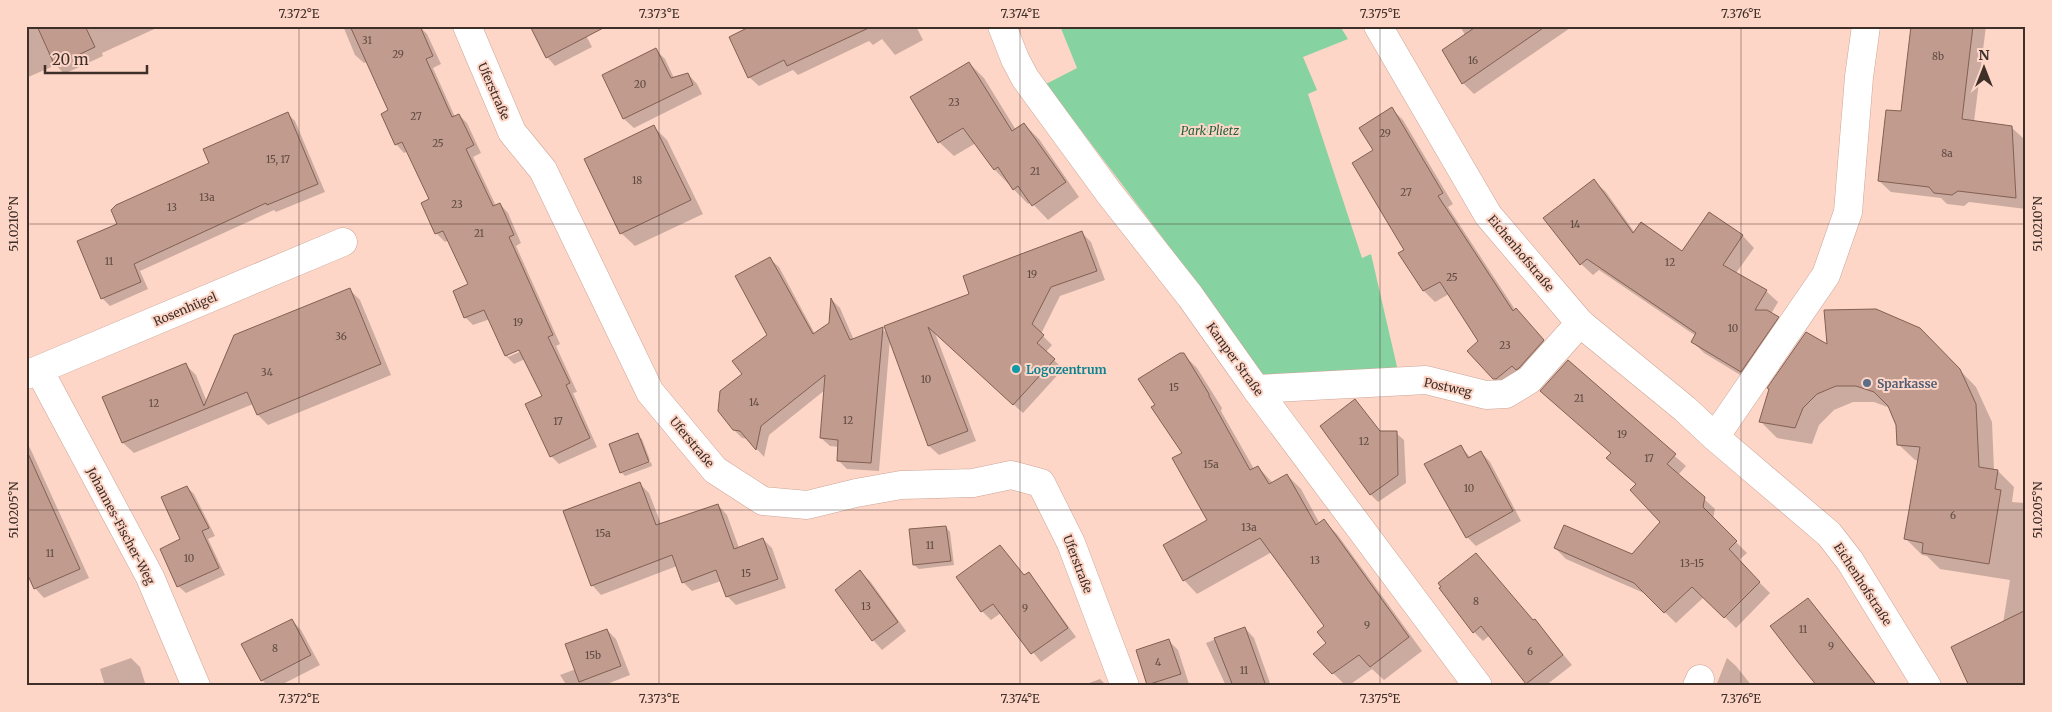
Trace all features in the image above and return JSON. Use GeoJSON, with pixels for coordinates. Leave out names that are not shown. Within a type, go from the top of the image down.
{"type":"FeatureCollection","features":[{"type":"Feature","properties":{"kind":"street","name":"Uferstraße"},"geometry":{"type":"LineString","coordinates":[[467,26],[512,132],[542,170],[650,392],[715,470],[763,500],[807,505],[856,492],[900,485],[973,483],[1011,475],[1042,483],[1071,543],[1125,686]]}},
{"type":"Feature","properties":{"kind":"street","name":"Kamper Straße"},"geometry":{"type":"LineString","coordinates":[[1002,26],[1025,78],[1109,193],[1190,296],[1256,389],[1478,686]]}},
{"type":"Feature","properties":{"kind":"street","name":"Eichenhofstraße"},"geometry":{"type":"LineString","coordinates":[[1378,26],[1488,215],[1580,323],[1685,408],[1829,534],[1850,561],[1927,686]]}},
{"type":"Feature","properties":{"kind":"street"},"geometry":{"type":"LineString","coordinates":[[1715,436],[1826,275],[1848,212],[1866,26]]}},
{"type":"Feature","properties":{"kind":"street","name":"Rosenhügel"},"geometry":{"type":"LineString","coordinates":[[33,373],[343,242]]}},
{"type":"Feature","properties":{"kind":"street","name":"Postweg"},"geometry":{"type":"LineString","coordinates":[[1256,389],[1426,380],[1486,395],[1506,394],[1529,380],[1580,323]]}},
{"type":"Feature","properties":{"kind":"street","name":"Johannes-Fischer-Weg"},"geometry":{"type":"LineString","coordinates":[[33,373],[150,576],[196,686]]}},
{"type":"Feature","properties":{"kind":"green space","name":"Park Plietz"},"geometry":{"type":"Polygon","coordinates":[[[1060,26],[1340,26],[1348,39],[1303,57],[1317,90],[1308,94],[1362,258],[1371,254],[1398,371],[1258,375],[1197,283],[1046,84],[1077,68],[1060,26]]]}},
{"type":"Feature","properties":{"kind":"building"},"geometry":{"type":"Polygon","coordinates":[[[37,26],[85,26],[95,47],[55,66],[37,26]]]}},
{"type":"Feature","properties":{"kind":"building"},"geometry":{"type":"Polygon","coordinates":[[[350,26],[420,26],[433,56],[426,59],[452,117],[459,114],[474,145],[466,149],[493,206],[500,203],[514,235],[509,237],[553,335],[548,337],[570,383],[566,385],[590,438],[550,457],[525,404],[542,396],[519,350],[505,356],[484,310],[464,318],[453,291],[468,284],[443,231],[435,234],[421,203],[429,199],[402,142],[395,145],[381,114],[388,110],[350,26]]]}},
{"type":"Feature","properties":{"kind":"building"},"geometry":{"type":"Polygon","coordinates":[[[530,26],[607,26],[546,58],[530,26]]]}},
{"type":"Feature","properties":{"kind":"building"},"geometry":{"type":"Polygon","coordinates":[[[751,26],[873,26],[787,66],[784,60],[748,78],[729,37],[751,26]]]}},
{"type":"Feature","properties":{"kind":"building"},"geometry":{"type":"Polygon","coordinates":[[[1477,26],[1546,26],[1462,84],[1442,50],[1477,26]]]}},
{"type":"Feature","properties":{"kind":"building"},"geometry":{"type":"Polygon","coordinates":[[[1911,26],[1973,26],[1962,119],[2012,126],[2016,198],[1958,191],[1952,195],[1934,193],[1929,187],[1878,181],[1886,110],[1901,111],[1911,26]]]}},
{"type":"Feature","properties":{"kind":"building"},"geometry":{"type":"Polygon","coordinates":[[[656,48],[671,78],[688,73],[693,85],[623,119],[602,75],[656,48]]]}},
{"type":"Feature","properties":{"kind":"building"},"geometry":{"type":"Polygon","coordinates":[[[969,62],[1012,131],[1024,123],[1066,182],[1032,206],[1018,186],[1013,190],[998,167],[994,170],[963,128],[938,143],[910,97],[969,62]]]}},
{"type":"Feature","properties":{"kind":"building"},"geometry":{"type":"Polygon","coordinates":[[[1392,107],[1443,193],[1438,196],[1513,311],[1516,308],[1544,340],[1519,368],[1516,370],[1512,366],[1496,379],[1493,379],[1467,351],[1478,341],[1440,282],[1423,291],[1398,253],[1404,250],[1352,163],[1373,150],[1359,128],[1392,107]]]}},
{"type":"Feature","properties":{"kind":"building"},"geometry":{"type":"Polygon","coordinates":[[[288,112],[318,184],[267,205],[266,203],[134,264],[141,282],[101,299],[77,241],[117,224],[111,210],[116,205],[209,163],[203,149],[288,112]]]}},
{"type":"Feature","properties":{"kind":"building"},"geometry":{"type":"Polygon","coordinates":[[[654,125],[691,200],[620,234],[584,159],[654,125]]]}},
{"type":"Feature","properties":{"kind":"building"},"geometry":{"type":"Polygon","coordinates":[[[1594,179],[1633,233],[1641,222],[1682,251],[1709,212],[1743,235],[1723,265],[1767,290],[1755,310],[1767,310],[1779,317],[1741,372],[1691,342],[1696,333],[1587,259],[1580,265],[1543,218],[1594,179]]]}},
{"type":"Feature","properties":{"kind":"building"},"geometry":{"type":"Polygon","coordinates":[[[1082,231],[1097,271],[1051,287],[1032,324],[1044,335],[1037,343],[1055,359],[1013,405],[928,327],[968,431],[928,446],[884,326],[969,294],[963,276],[1082,231]]]}},
{"type":"Feature","properties":{"kind":"building"},"geometry":{"type":"Polygon","coordinates":[[[770,257],[813,334],[829,323],[831,298],[850,340],[883,327],[871,463],[837,461],[838,440],[820,438],[825,375],[761,426],[756,450],[740,431],[733,430],[718,411],[720,391],[742,374],[732,361],[767,335],[735,276],[770,257]]]}},
{"type":"Feature","properties":{"kind":"building"},"geometry":{"type":"Polygon","coordinates":[[[350,288],[381,364],[257,415],[247,392],[122,443],[102,397],[186,363],[204,406],[234,335],[350,288]]]}},
{"type":"Feature","properties":{"kind":"building"},"geometry":{"type":"Polygon","coordinates":[[[1876,309],[1920,328],[1960,369],[1976,404],[1979,467],[1998,470],[1995,489],[2001,490],[1989,564],[1922,553],[1923,543],[1904,539],[1920,447],[1897,445],[1896,425],[1888,406],[1874,392],[1856,386],[1836,386],[1817,394],[1803,408],[1795,428],[1759,422],[1769,389],[1767,388],[1806,332],[1827,344],[1824,310],[1876,309]]]}},
{"type":"Feature","properties":{"kind":"building"},"geometry":{"type":"Polygon","coordinates":[[[1180,353],[1184,353],[1209,394],[1250,470],[1258,466],[1269,484],[1287,474],[1316,525],[1324,519],[1409,637],[1370,667],[1359,655],[1332,674],[1313,654],[1326,643],[1317,632],[1324,626],[1260,538],[1183,581],[1163,545],[1207,520],[1172,458],[1182,453],[1151,407],[1155,405],[1138,379],[1180,353]]]}},
{"type":"Feature","properties":{"kind":"building"},"geometry":{"type":"Polygon","coordinates":[[[1568,360],[1676,454],[1667,464],[1705,497],[1703,507],[1737,541],[1729,549],[1760,582],[1724,618],[1692,587],[1664,613],[1634,583],[1554,548],[1564,525],[1632,554],[1660,522],[1630,490],[1636,484],[1606,458],[1611,453],[1540,391],[1568,360]]]}},
{"type":"Feature","properties":{"kind":"building"},"geometry":{"type":"Polygon","coordinates":[[[1355,399],[1380,431],[1397,431],[1398,475],[1370,495],[1320,426],[1355,399]]]}},
{"type":"Feature","properties":{"kind":"building"},"geometry":{"type":"Polygon","coordinates":[[[638,433],[649,462],[620,473],[609,444],[638,433]]]}},
{"type":"Feature","properties":{"kind":"building"},"geometry":{"type":"Polygon","coordinates":[[[1461,445],[1468,458],[1481,451],[1513,511],[1466,538],[1424,464],[1461,445]]]}},
{"type":"Feature","properties":{"kind":"building"},"geometry":{"type":"Polygon","coordinates":[[[26,449],[80,569],[34,589],[26,571],[26,449]]]}},
{"type":"Feature","properties":{"kind":"building"},"geometry":{"type":"Polygon","coordinates":[[[640,482],[656,525],[718,504],[734,549],[763,538],[778,579],[726,597],[716,570],[682,583],[672,555],[591,586],[563,511],[640,482]]]}},
{"type":"Feature","properties":{"kind":"building"},"geometry":{"type":"Polygon","coordinates":[[[187,486],[209,528],[202,531],[219,568],[177,587],[160,549],[180,539],[161,497],[187,486]]]}},
{"type":"Feature","properties":{"kind":"building"},"geometry":{"type":"Polygon","coordinates":[[[946,526],[951,561],[913,565],[909,529],[946,526]]]}},
{"type":"Feature","properties":{"kind":"building"},"geometry":{"type":"Polygon","coordinates":[[[1000,545],[1024,575],[1029,572],[1068,628],[1031,654],[993,604],[981,612],[956,577],[1000,545]]]}},
{"type":"Feature","properties":{"kind":"building"},"geometry":{"type":"Polygon","coordinates":[[[1476,553],[1533,620],[1535,619],[1563,655],[1526,684],[1481,626],[1473,633],[1439,588],[1441,587],[1438,583],[1476,553]]]}},
{"type":"Feature","properties":{"kind":"building"},"geometry":{"type":"Polygon","coordinates":[[[860,570],[898,622],[872,641],[835,590],[860,570]]]}},
{"type":"Feature","properties":{"kind":"building"},"geometry":{"type":"Polygon","coordinates":[[[1808,598],[1877,686],[1817,686],[1797,661],[1770,626],[1808,598]]]}},
{"type":"Feature","properties":{"kind":"building"},"geometry":{"type":"Polygon","coordinates":[[[2026,610],[2026,686],[1969,686],[1951,647],[2026,610]]]}},
{"type":"Feature","properties":{"kind":"building"},"geometry":{"type":"Polygon","coordinates":[[[292,619],[311,655],[261,681],[241,644],[292,619]]]}},
{"type":"Feature","properties":{"kind":"building"},"geometry":{"type":"Polygon","coordinates":[[[1245,627],[1266,686],[1233,686],[1214,638],[1245,627]]]}},
{"type":"Feature","properties":{"kind":"building"},"geometry":{"type":"Polygon","coordinates":[[[607,629],[621,666],[579,682],[565,644],[607,629]]]}},
{"type":"Feature","properties":{"kind":"building"},"geometry":{"type":"Polygon","coordinates":[[[1169,639],[1181,674],[1147,685],[1136,650],[1169,639]]]}},
{"type":"Feature","properties":{"kind":"place","name":"Logozentrum"},"geometry":{"type":"Point","coordinates":[1016,369]}},
{"type":"Feature","properties":{"kind":"place","name":"Sparkasse"},"geometry":{"type":"Point","coordinates":[1867,383]}}]}
